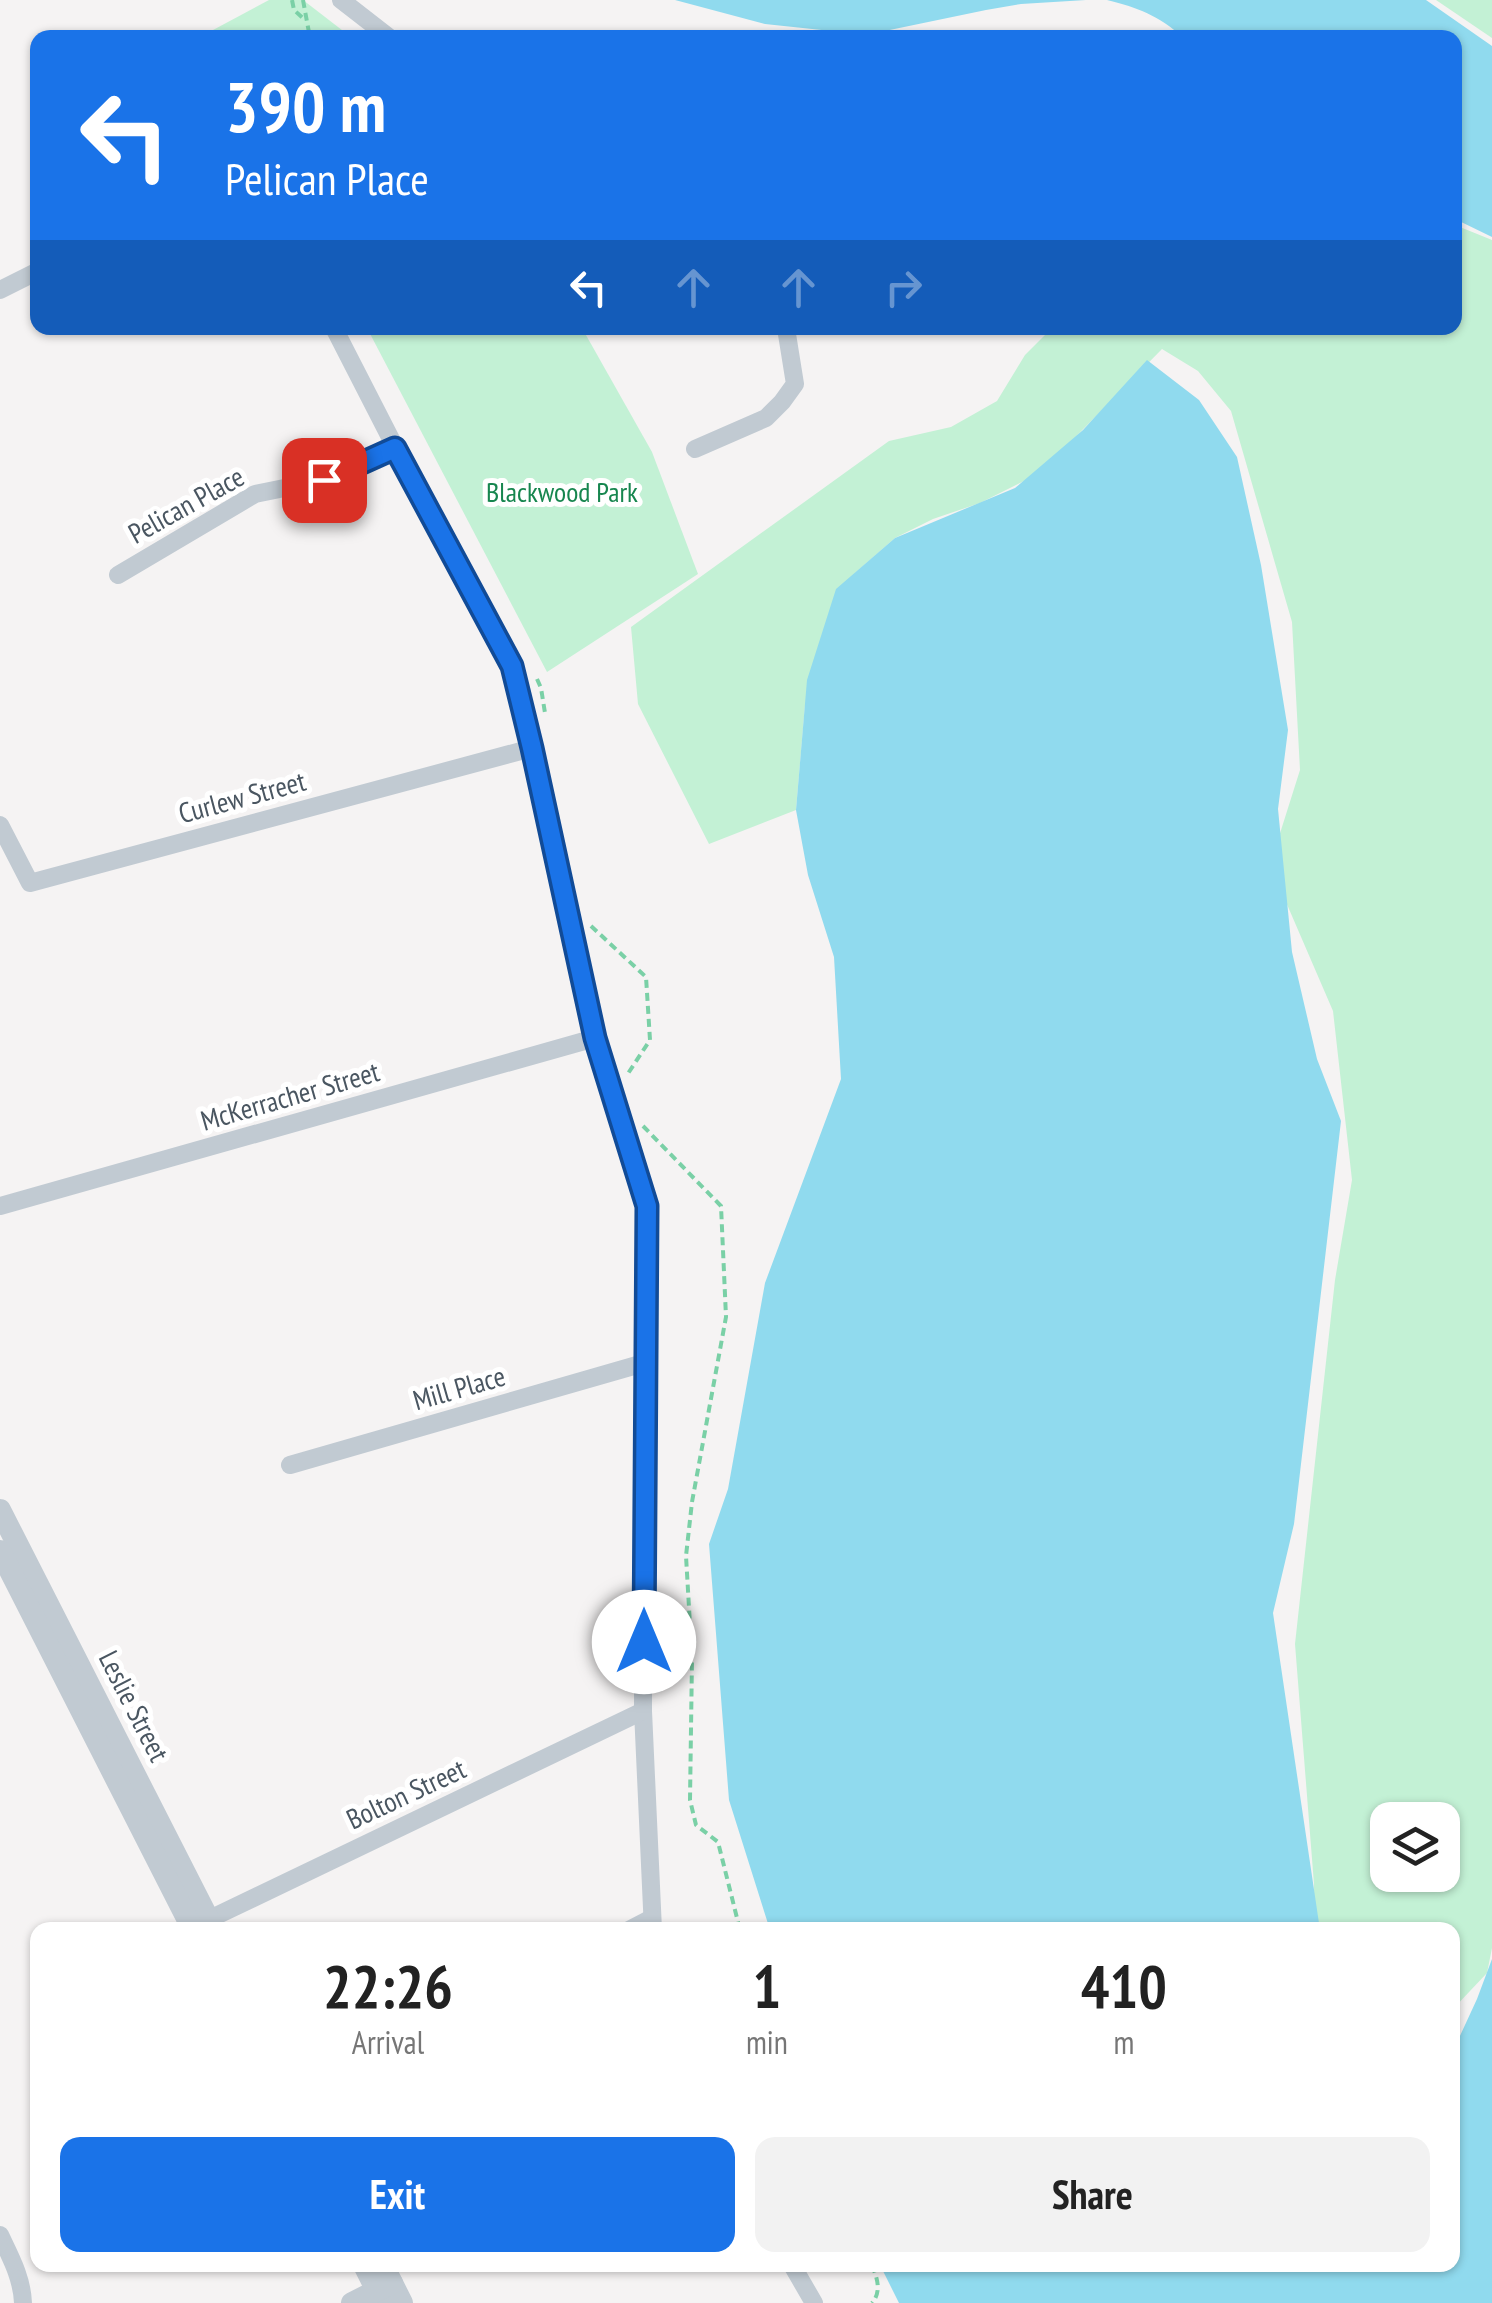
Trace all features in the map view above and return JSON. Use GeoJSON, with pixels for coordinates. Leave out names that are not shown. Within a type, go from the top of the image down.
{"type":"FeatureCollection","features":[{"type":"Feature","properties":{"kind":"street"},"geometry":{"type":"LineString","coordinates":[[341,0],[380,30]]}},
{"type":"Feature","properties":{"kind":"street"},"geometry":{"type":"LineString","coordinates":[[0,290],[30,275]]}},
{"type":"Feature","properties":{"kind":"street"},"geometry":{"type":"LineString","coordinates":[[338,335],[512,666],[595,1038],[647,1206],[643,1711],[652,1922]]}},
{"type":"Feature","properties":{"kind":"street"},"geometry":{"type":"LineString","coordinates":[[695,449],[766,418],[782,402],[795,384],[787,335]]}},
{"type":"Feature","properties":{"kind":"street","name":"Pelican Place"},"geometry":{"type":"LineString","coordinates":[[118,576],[255,494],[324,480],[395,448]]}},
{"type":"Feature","properties":{"kind":"street","name":"Curlew Street"},"geometry":{"type":"LineString","coordinates":[[0,824],[30,883],[532,748]]}},
{"type":"Feature","properties":{"kind":"street","name":"McKerracher Street"},"geometry":{"type":"LineString","coordinates":[[0,1206],[595,1038]]}},
{"type":"Feature","properties":{"kind":"street","name":"Mill Place"},"geometry":{"type":"LineString","coordinates":[[290,1465],[644,1363]]}},
{"type":"Feature","properties":{"kind":"street","name":"Leslie Street"},"geometry":{"type":"LineString","coordinates":[[0,1510],[200,1922]]}},
{"type":"Feature","properties":{"kind":"street","name":"Leslie Street"},"geometry":{"type":"LineString","coordinates":[[0,1551],[199,1922]]}},
{"type":"Feature","properties":{"kind":"street","name":"Bolton Street"},"geometry":{"type":"LineString","coordinates":[[212,1922],[643,1711]]}},
{"type":"Feature","properties":{"kind":"street"},"geometry":{"type":"LineString","coordinates":[[0,2236],[16,2266],[22,2303]]}},
{"type":"Feature","properties":{"kind":"street"},"geometry":{"type":"LineString","coordinates":[[796,2272],[814,2303]]}},
{"type":"Feature","properties":{"kind":"street"},"geometry":{"type":"LineString","coordinates":[[352,2303],[387,2289]]}},
{"type":"Feature","properties":{"kind":"path"},"geometry":{"type":"LineString","coordinates":[[292,0],[294,10],[308,22]]}},
{"type":"Feature","properties":{"kind":"path"},"geometry":{"type":"LineString","coordinates":[[303,0],[309,30]]}},
{"type":"Feature","properties":{"kind":"path"},"geometry":{"type":"LineString","coordinates":[[872,2303],[877,2298],[879,2281],[875,2272]]}},
{"type":"Feature","properties":{"kind":"green space"},"geometry":{"type":"Polygon","coordinates":[[[269,0],[303,0],[342,30],[213,30],[269,0]]]}},
{"type":"Feature","properties":{"kind":"green space"},"geometry":{"type":"Polygon","coordinates":[[[1436,0],[1492,0],[1492,38],[1436,0]]]}},
{"type":"Feature","properties":{"kind":"green space"},"geometry":{"type":"Polygon","coordinates":[[[1462,228],[1492,240],[1492,1948],[1487,1973],[1460,2002],[1460,1922],[1314,1922],[1295,1644],[1335,1280],[1352,1180],[1333,1011],[1270,865],[1300,770],[1292,622],[1231,411],[1198,371],[1162,349],[1040,473],[895,538],[855,573],[805,705],[796,810],[709,844],[638,704],[631,627],[889,441],[951,427],[997,401],[1025,355],[1045,335],[1462,335],[1462,228]]]}},
{"type":"Feature","properties":{"kind":"green space","name":"Blackwood Park"},"geometry":{"type":"Polygon","coordinates":[[[371,335],[586,335],[652,452],[698,574],[547,672],[371,335]]]}},
{"type":"Feature","properties":{"kind":"water"},"geometry":{"type":"Polygon","coordinates":[[[675,0],[1086,0],[1021,4],[890,30],[822,30],[765,24],[675,0]]]}},
{"type":"Feature","properties":{"kind":"water"},"geometry":{"type":"Polygon","coordinates":[[[1107,0],[1426,0],[1492,46],[1492,237],[1462,222],[1462,30],[1174,30],[1129,6],[1107,0]]]}},
{"type":"Feature","properties":{"kind":"water"},"geometry":{"type":"Polygon","coordinates":[[[1147,360],[1199,400],[1237,457],[1261,565],[1288,730],[1278,809],[1292,952],[1317,1059],[1341,1121],[1294,1524],[1273,1613],[1319,1922],[767,1922],[729,1800],[709,1544],[728,1489],[765,1283],[841,1079],[834,957],[808,875],[796,810],[807,680],[836,589],[895,538],[1015,488],[1083,430],[1147,360]]]}},
{"type":"Feature","properties":{"kind":"water"},"geometry":{"type":"Polygon","coordinates":[[[1492,1959],[1492,2303],[899,2303],[884,2272],[1460,2272],[1460,2036],[1492,1959]]]}},
{"type":"Feature","properties":{"kind":"route"},"geometry":{"type":"LineString","coordinates":[[324,480],[395,448],[512,666],[595,1038],[647,1206],[644,1642]]}}]}
